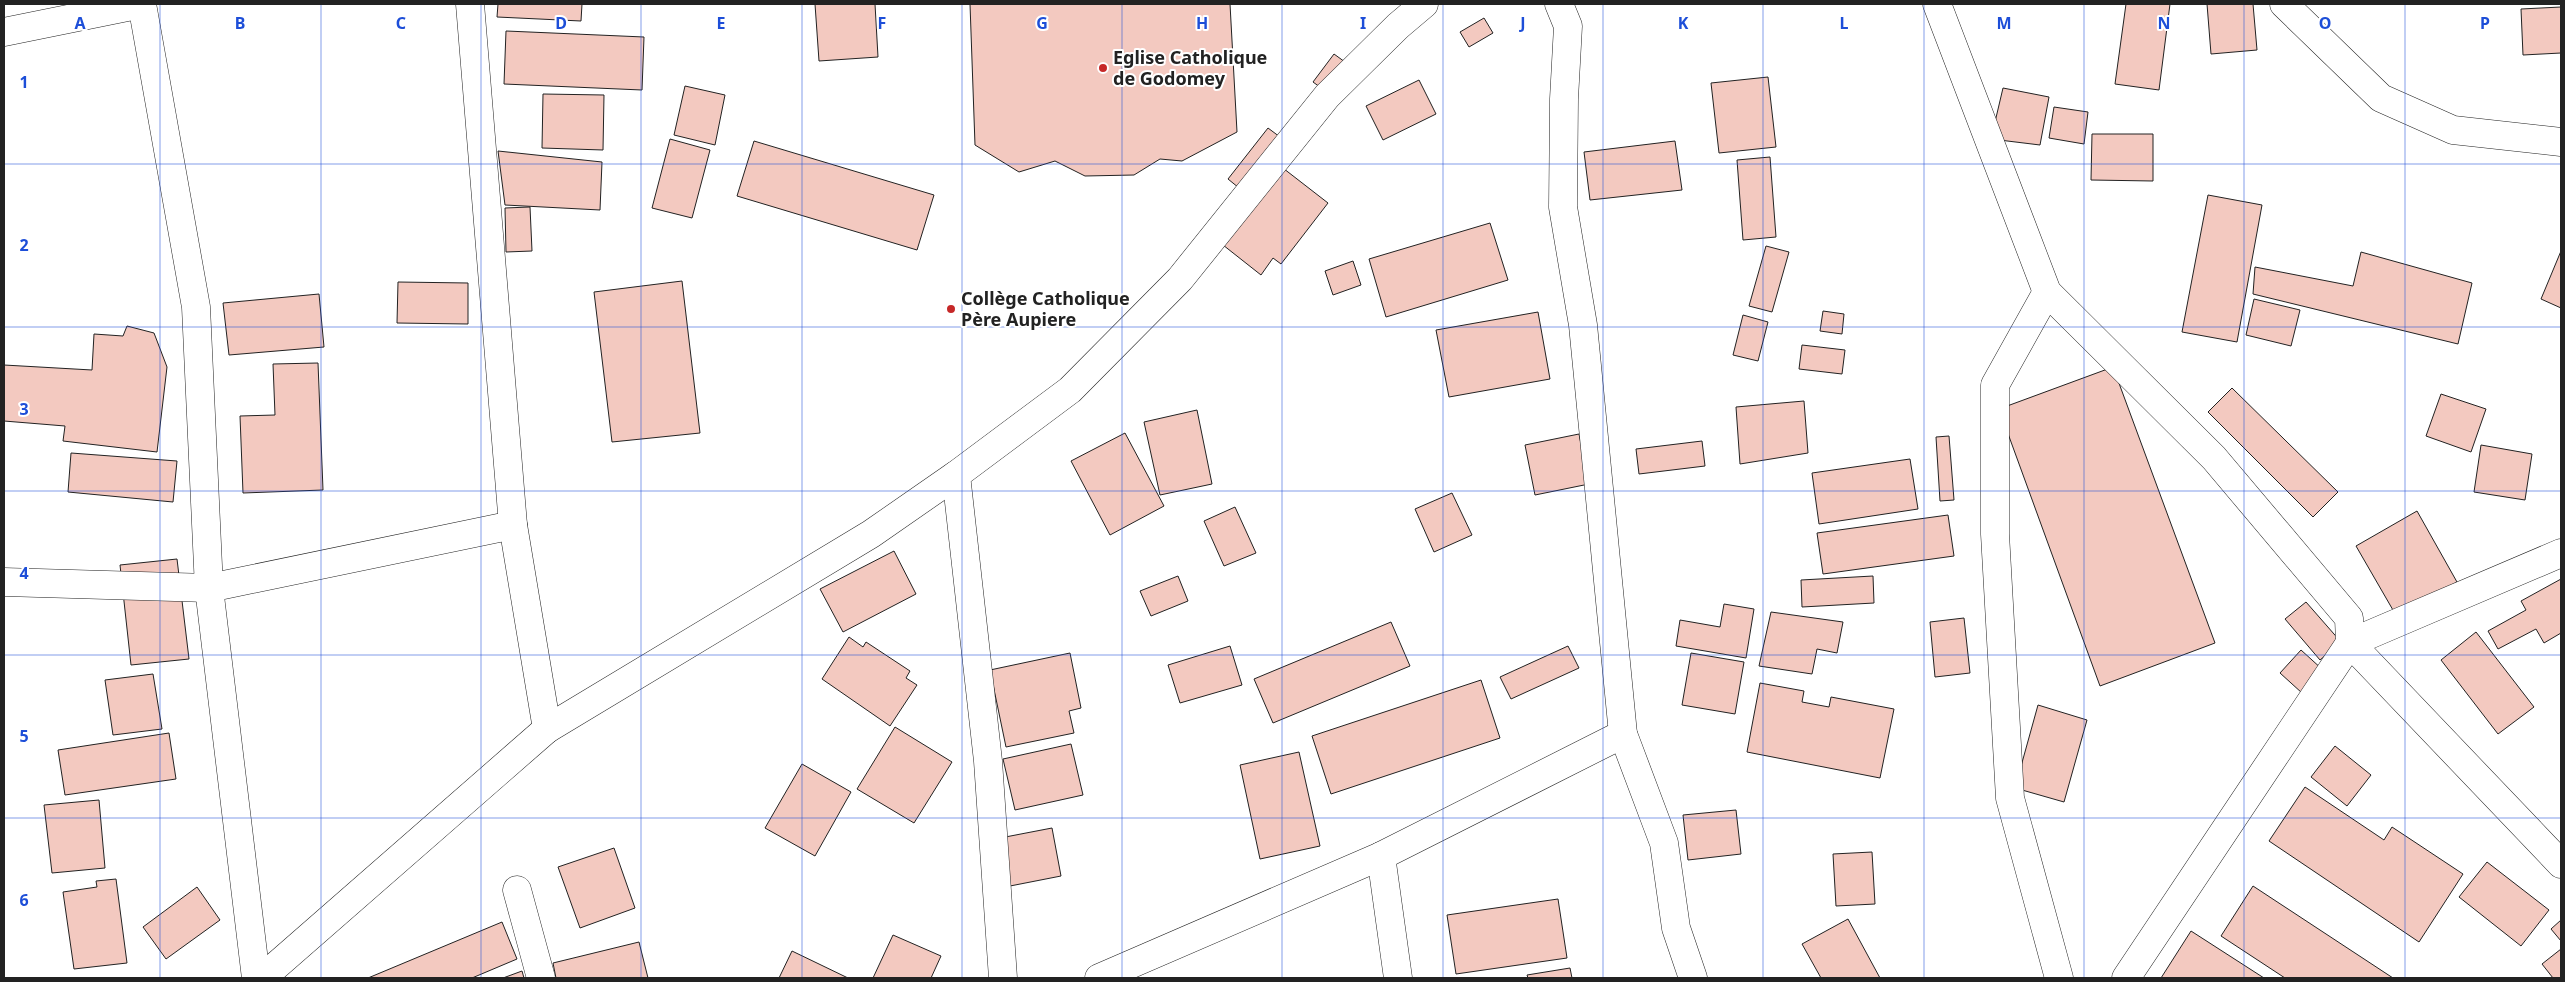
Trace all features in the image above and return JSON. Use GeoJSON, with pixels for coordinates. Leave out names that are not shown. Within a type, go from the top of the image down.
{"type":"FeatureCollection","features":[{"type":"Feature","properties":{"kind":"street"},"geometry":{"type":"LineString","coordinates":[[4,32],[142,4],[196,307],[209,588],[256,978]]}},
{"type":"Feature","properties":{"kind":"street"},"geometry":{"type":"LineString","coordinates":[[470,4],[512,526],[547,729]]}},
{"type":"Feature","properties":{"kind":"street"},"geometry":{"type":"LineString","coordinates":[[262,978],[547,729],[871,534],[956,475],[1070,390],[1180,279],[1327,96],[1398,26],[1424,4]]}},
{"type":"Feature","properties":{"kind":"street"},"geometry":{"type":"LineString","coordinates":[[1560,4],[1568,26],[1564,99],[1563,207],[1583,325],[1623,734],[1664,843],[1676,928],[1693,978]]}},
{"type":"Feature","properties":{"kind":"street"},"geometry":{"type":"LineString","coordinates":[[1937,4],[2047,292],[2214,458],[2349,618],[2350,643],[2561,864]]}},
{"type":"Feature","properties":{"kind":"street"},"geometry":{"type":"LineString","coordinates":[[2284,4],[2381,98],[2452,130],[2561,142]]}},
{"type":"Feature","properties":{"kind":"street"},"geometry":{"type":"LineString","coordinates":[[2047,292],[1995,386],[1995,534],[2010,798],[2059,978]]}},
{"type":"Feature","properties":{"kind":"street"},"geometry":{"type":"LineString","coordinates":[[956,475],[988,761],[1003,978]]}},
{"type":"Feature","properties":{"kind":"street"},"geometry":{"type":"LineString","coordinates":[[4,582],[209,588],[512,526]]}},
{"type":"Feature","properties":{"kind":"street"},"geometry":{"type":"LineString","coordinates":[[2126,978],[2350,643],[2561,553]]}},
{"type":"Feature","properties":{"kind":"street"},"geometry":{"type":"LineString","coordinates":[[1099,978],[1381,856],[1623,734]]}},
{"type":"Feature","properties":{"kind":"street"},"geometry":{"type":"LineString","coordinates":[[1381,856],[1398,978]]}},
{"type":"Feature","properties":{"kind":"street"},"geometry":{"type":"LineString","coordinates":[[517,890],[541,978]]}},
{"type":"Feature","properties":{"kind":"building"},"geometry":{"type":"Polygon","coordinates":[[[498,4],[582,4],[581,21],[497,17],[498,4]]]}},
{"type":"Feature","properties":{"kind":"building"},"geometry":{"type":"Polygon","coordinates":[[[815,4],[875,4],[878,57],[819,61],[815,4]]]}},
{"type":"Feature","properties":{"kind":"building","name":"Eglise Catholique de Godomey"},"geometry":{"type":"Polygon","coordinates":[[[970,4],[1230,4],[1237,132],[1182,161],[1160,159],[1134,175],[1085,176],[1055,161],[1019,172],[975,145],[970,4]]]}},
{"type":"Feature","properties":{"kind":"building"},"geometry":{"type":"Polygon","coordinates":[[[2126,4],[2170,4],[2159,90],[2115,84],[2126,4]]]}},
{"type":"Feature","properties":{"kind":"building"},"geometry":{"type":"Polygon","coordinates":[[[2207,4],[2253,4],[2257,50],[2211,54],[2207,4]]]}},
{"type":"Feature","properties":{"kind":"building"},"geometry":{"type":"Polygon","coordinates":[[[2561,7],[2561,53],[2523,55],[2521,9],[2561,7]]]}},
{"type":"Feature","properties":{"kind":"building"},"geometry":{"type":"Polygon","coordinates":[[[1484,18],[1493,33],[1469,47],[1460,32],[1484,18]]]}},
{"type":"Feature","properties":{"kind":"building"},"geometry":{"type":"Polygon","coordinates":[[[506,31],[644,37],[642,90],[504,84],[506,31]]]}},
{"type":"Feature","properties":{"kind":"building"},"geometry":{"type":"Polygon","coordinates":[[[1334,54],[1345,62],[1324,90],[1313,82],[1334,54]]]}},
{"type":"Feature","properties":{"kind":"building"},"geometry":{"type":"Polygon","coordinates":[[[1768,77],[1776,147],[1719,153],[1711,83],[1768,77]]]}},
{"type":"Feature","properties":{"kind":"building"},"geometry":{"type":"Polygon","coordinates":[[[1419,80],[1436,114],[1383,140],[1366,106],[1419,80]]]}},
{"type":"Feature","properties":{"kind":"building"},"geometry":{"type":"Polygon","coordinates":[[[685,86],[725,95],[715,145],[674,135],[685,86]]]}},
{"type":"Feature","properties":{"kind":"building"},"geometry":{"type":"Polygon","coordinates":[[[2003,88],[2049,97],[2040,145],[1991,139],[2003,88]]]}},
{"type":"Feature","properties":{"kind":"building"},"geometry":{"type":"Polygon","coordinates":[[[543,94],[604,95],[603,150],[542,148],[543,94]]]}},
{"type":"Feature","properties":{"kind":"building"},"geometry":{"type":"Polygon","coordinates":[[[2054,107],[2088,112],[2084,144],[2049,138],[2054,107]]]}},
{"type":"Feature","properties":{"kind":"building"},"geometry":{"type":"Polygon","coordinates":[[[1268,128],[1284,140],[1244,192],[1228,179],[1268,128]]]}},
{"type":"Feature","properties":{"kind":"building"},"geometry":{"type":"Polygon","coordinates":[[[2092,134],[2153,134],[2153,181],[2091,180],[2092,134]]]}},
{"type":"Feature","properties":{"kind":"building"},"geometry":{"type":"Polygon","coordinates":[[[670,139],[710,150],[692,218],[652,208],[670,139]]]}},
{"type":"Feature","properties":{"kind":"building"},"geometry":{"type":"Polygon","coordinates":[[[754,141],[934,195],[917,250],[737,196],[754,141]]]}},
{"type":"Feature","properties":{"kind":"building"},"geometry":{"type":"Polygon","coordinates":[[[1675,141],[1682,190],[1590,200],[1584,152],[1675,141]]]}},
{"type":"Feature","properties":{"kind":"building"},"geometry":{"type":"Polygon","coordinates":[[[498,151],[602,162],[600,210],[505,205],[498,151]]]}},
{"type":"Feature","properties":{"kind":"building"},"geometry":{"type":"Polygon","coordinates":[[[1770,157],[1776,237],[1743,240],[1737,160],[1770,157]]]}},
{"type":"Feature","properties":{"kind":"building"},"geometry":{"type":"Polygon","coordinates":[[[1279,165],[1328,203],[1281,264],[1273,258],[1261,275],[1223,245],[1279,165]]]}},
{"type":"Feature","properties":{"kind":"building"},"geometry":{"type":"Polygon","coordinates":[[[2208,195],[2262,205],[2237,342],[2182,332],[2208,195]]]}},
{"type":"Feature","properties":{"kind":"building"},"geometry":{"type":"Polygon","coordinates":[[[530,207],[532,251],[506,252],[505,208],[530,207]]]}},
{"type":"Feature","properties":{"kind":"building"},"geometry":{"type":"Polygon","coordinates":[[[1490,223],[1508,280],[1386,317],[1369,259],[1490,223]]]}},
{"type":"Feature","properties":{"kind":"building"},"geometry":{"type":"Polygon","coordinates":[[[1766,246],[1789,252],[1772,312],[1749,306],[1766,246]]]}},
{"type":"Feature","properties":{"kind":"building"},"geometry":{"type":"Polygon","coordinates":[[[2561,251],[2561,308],[2541,299],[2561,251]]]}},
{"type":"Feature","properties":{"kind":"building"},"geometry":{"type":"Polygon","coordinates":[[[2361,252],[2472,283],[2458,344],[2253,294],[2255,267],[2353,286],[2361,252]]]}},
{"type":"Feature","properties":{"kind":"building"},"geometry":{"type":"Polygon","coordinates":[[[1353,261],[1361,285],[1333,295],[1325,271],[1353,261]]]}},
{"type":"Feature","properties":{"kind":"building"},"geometry":{"type":"Polygon","coordinates":[[[682,281],[700,433],[612,442],[594,292],[682,281]]]}},
{"type":"Feature","properties":{"kind":"building"},"geometry":{"type":"Polygon","coordinates":[[[398,282],[468,283],[468,324],[397,323],[398,282]]]}},
{"type":"Feature","properties":{"kind":"building"},"geometry":{"type":"Polygon","coordinates":[[[319,294],[324,347],[229,355],[223,303],[319,294]]]}},
{"type":"Feature","properties":{"kind":"building"},"geometry":{"type":"Polygon","coordinates":[[[2254,299],[2300,310],[2291,346],[2246,335],[2254,299]]]}},
{"type":"Feature","properties":{"kind":"building"},"geometry":{"type":"Polygon","coordinates":[[[1823,311],[1844,314],[1842,334],[1820,331],[1823,311]]]}},
{"type":"Feature","properties":{"kind":"building"},"geometry":{"type":"Polygon","coordinates":[[[1538,312],[1550,379],[1449,397],[1436,330],[1538,312]]]}},
{"type":"Feature","properties":{"kind":"building"},"geometry":{"type":"Polygon","coordinates":[[[1743,315],[1768,322],[1758,361],[1733,355],[1743,315]]]}},
{"type":"Feature","properties":{"kind":"building"},"geometry":{"type":"Polygon","coordinates":[[[127,326],[154,333],[167,367],[157,452],[63,441],[65,426],[4,421],[4,365],[92,370],[94,334],[123,336],[127,326]]]}},
{"type":"Feature","properties":{"kind":"building"},"geometry":{"type":"Polygon","coordinates":[[[1802,345],[1845,350],[1842,374],[1799,369],[1802,345]]]}},
{"type":"Feature","properties":{"kind":"building"},"geometry":{"type":"Polygon","coordinates":[[[318,363],[323,490],[243,493],[240,416],[275,415],[273,364],[318,363]]]}},
{"type":"Feature","properties":{"kind":"building"},"geometry":{"type":"Polygon","coordinates":[[[2113,367],[2215,643],[2100,686],[1999,409],[2113,367]]]}},
{"type":"Feature","properties":{"kind":"building"},"geometry":{"type":"Polygon","coordinates":[[[2232,388],[2338,492],[2313,517],[2208,412],[2232,388]]]}},
{"type":"Feature","properties":{"kind":"building"},"geometry":{"type":"Polygon","coordinates":[[[2441,394],[2486,409],[2471,452],[2426,436],[2441,394]]]}},
{"type":"Feature","properties":{"kind":"building"},"geometry":{"type":"Polygon","coordinates":[[[1804,401],[1808,453],[1740,464],[1736,407],[1804,401]]]}},
{"type":"Feature","properties":{"kind":"building"},"geometry":{"type":"Polygon","coordinates":[[[1197,410],[1212,484],[1160,495],[1144,422],[1197,410]]]}},
{"type":"Feature","properties":{"kind":"building"},"geometry":{"type":"Polygon","coordinates":[[[1125,433],[1164,506],[1110,535],[1071,461],[1125,433]]]}},
{"type":"Feature","properties":{"kind":"building"},"geometry":{"type":"Polygon","coordinates":[[[1579,434],[1589,484],[1535,495],[1525,445],[1579,434]]]}},
{"type":"Feature","properties":{"kind":"building"},"geometry":{"type":"Polygon","coordinates":[[[1949,436],[1954,500],[1940,501],[1936,437],[1949,436]]]}},
{"type":"Feature","properties":{"kind":"building"},"geometry":{"type":"Polygon","coordinates":[[[1702,441],[1705,466],[1639,474],[1636,449],[1702,441]]]}},
{"type":"Feature","properties":{"kind":"building"},"geometry":{"type":"Polygon","coordinates":[[[2481,445],[2532,454],[2525,500],[2474,492],[2481,445]]]}},
{"type":"Feature","properties":{"kind":"building"},"geometry":{"type":"Polygon","coordinates":[[[71,453],[177,461],[173,502],[68,492],[71,453]]]}},
{"type":"Feature","properties":{"kind":"building"},"geometry":{"type":"Polygon","coordinates":[[[1910,459],[1918,509],[1819,524],[1812,473],[1910,459]]]}},
{"type":"Feature","properties":{"kind":"building"},"geometry":{"type":"Polygon","coordinates":[[[1452,493],[1472,535],[1434,552],[1415,509],[1452,493]]]}},
{"type":"Feature","properties":{"kind":"building"},"geometry":{"type":"Polygon","coordinates":[[[1235,507],[1256,553],[1224,566],[1204,521],[1235,507]]]}},
{"type":"Feature","properties":{"kind":"building"},"geometry":{"type":"Polygon","coordinates":[[[2417,511],[2457,582],[2397,617],[2356,546],[2417,511]]]}},
{"type":"Feature","properties":{"kind":"building"},"geometry":{"type":"Polygon","coordinates":[[[1948,515],[1954,556],[1823,574],[1817,533],[1948,515]]]}},
{"type":"Feature","properties":{"kind":"building"},"geometry":{"type":"Polygon","coordinates":[[[894,551],[916,594],[843,632],[820,589],[894,551]]]}},
{"type":"Feature","properties":{"kind":"building"},"geometry":{"type":"Polygon","coordinates":[[[177,559],[189,659],[131,665],[120,565],[177,559]]]}},
{"type":"Feature","properties":{"kind":"building"},"geometry":{"type":"Polygon","coordinates":[[[1178,576],[1188,601],[1151,616],[1140,591],[1178,576]]]}},
{"type":"Feature","properties":{"kind":"building"},"geometry":{"type":"Polygon","coordinates":[[[1873,576],[1874,603],[1802,607],[1801,580],[1873,576]]]}},
{"type":"Feature","properties":{"kind":"building"},"geometry":{"type":"Polygon","coordinates":[[[2561,579],[2561,633],[2544,643],[2536,629],[2498,649],[2488,631],[2526,610],[2521,601],[2561,579]]]}},
{"type":"Feature","properties":{"kind":"building"},"geometry":{"type":"Polygon","coordinates":[[[2306,602],[2341,642],[2320,660],[2285,619],[2306,602]]]}},
{"type":"Feature","properties":{"kind":"building"},"geometry":{"type":"Polygon","coordinates":[[[1724,604],[1754,609],[1746,658],[1676,646],[1680,620],[1720,627],[1724,604]]]}},
{"type":"Feature","properties":{"kind":"building"},"geometry":{"type":"Polygon","coordinates":[[[1771,612],[1843,622],[1837,653],[1817,649],[1812,674],[1759,666],[1771,612]]]}},
{"type":"Feature","properties":{"kind":"building"},"geometry":{"type":"Polygon","coordinates":[[[1964,618],[1970,673],[1935,677],[1930,622],[1964,618]]]}},
{"type":"Feature","properties":{"kind":"building"},"geometry":{"type":"Polygon","coordinates":[[[1391,622],[1410,666],[1273,723],[1254,679],[1391,622]]]}},
{"type":"Feature","properties":{"kind":"building"},"geometry":{"type":"Polygon","coordinates":[[[2476,632],[2534,707],[2498,734],[2441,660],[2476,632]]]}},
{"type":"Feature","properties":{"kind":"building"},"geometry":{"type":"Polygon","coordinates":[[[849,637],[863,647],[866,642],[910,671],[906,678],[917,685],[890,726],[822,679],[849,637]]]}},
{"type":"Feature","properties":{"kind":"building"},"geometry":{"type":"Polygon","coordinates":[[[1230,646],[1242,685],[1180,703],[1168,665],[1230,646]]]}},
{"type":"Feature","properties":{"kind":"building"},"geometry":{"type":"Polygon","coordinates":[[[1568,646],[1579,668],[1511,699],[1500,677],[1568,646]]]}},
{"type":"Feature","properties":{"kind":"building"},"geometry":{"type":"Polygon","coordinates":[[[2301,650],[2323,670],[2302,693],[2280,673],[2301,650]]]}},
{"type":"Feature","properties":{"kind":"building"},"geometry":{"type":"Polygon","coordinates":[[[1070,653],[1081,708],[1069,711],[1074,733],[1006,747],[990,670],[1070,653]]]}},
{"type":"Feature","properties":{"kind":"building"},"geometry":{"type":"Polygon","coordinates":[[[1691,653],[1744,662],[1735,714],[1682,705],[1691,653]]]}},
{"type":"Feature","properties":{"kind":"building"},"geometry":{"type":"Polygon","coordinates":[[[153,674],[162,729],[113,735],[105,680],[153,674]]]}},
{"type":"Feature","properties":{"kind":"building"},"geometry":{"type":"Polygon","coordinates":[[[1481,680],[1500,738],[1331,794],[1312,736],[1481,680]]]}},
{"type":"Feature","properties":{"kind":"building"},"geometry":{"type":"Polygon","coordinates":[[[1760,683],[1804,691],[1802,702],[1829,707],[1831,697],[1894,709],[1880,778],[1747,752],[1760,683]]]}},
{"type":"Feature","properties":{"kind":"building"},"geometry":{"type":"Polygon","coordinates":[[[2038,705],[2087,720],[2064,802],[2015,788],[2038,705]]]}},
{"type":"Feature","properties":{"kind":"building"},"geometry":{"type":"Polygon","coordinates":[[[895,727],[952,762],[914,823],[857,789],[895,727]]]}},
{"type":"Feature","properties":{"kind":"building"},"geometry":{"type":"Polygon","coordinates":[[[169,733],[176,779],[65,795],[58,750],[169,733]]]}},
{"type":"Feature","properties":{"kind":"building"},"geometry":{"type":"Polygon","coordinates":[[[1071,744],[1083,795],[1015,810],[1003,759],[1071,744]]]}},
{"type":"Feature","properties":{"kind":"building"},"geometry":{"type":"Polygon","coordinates":[[[2335,746],[2371,775],[2347,806],[2311,777],[2335,746]]]}},
{"type":"Feature","properties":{"kind":"building"},"geometry":{"type":"Polygon","coordinates":[[[1299,752],[1320,846],[1260,859],[1240,765],[1299,752]]]}},
{"type":"Feature","properties":{"kind":"building"},"geometry":{"type":"Polygon","coordinates":[[[802,764],[851,792],[815,856],[765,828],[802,764]]]}},
{"type":"Feature","properties":{"kind":"building"},"geometry":{"type":"Polygon","coordinates":[[[2305,787],[2384,840],[2392,827],[2463,874],[2419,942],[2269,841],[2305,787]]]}},
{"type":"Feature","properties":{"kind":"building"},"geometry":{"type":"Polygon","coordinates":[[[99,800],[105,868],[52,873],[44,805],[99,800]]]}},
{"type":"Feature","properties":{"kind":"building"},"geometry":{"type":"Polygon","coordinates":[[[1736,810],[1741,854],[1688,860],[1683,815],[1736,810]]]}},
{"type":"Feature","properties":{"kind":"building"},"geometry":{"type":"Polygon","coordinates":[[[1052,828],[1061,876],[1005,887],[995,839],[1052,828]]]}},
{"type":"Feature","properties":{"kind":"building"},"geometry":{"type":"Polygon","coordinates":[[[614,848],[635,908],[580,928],[558,867],[614,848]]]}},
{"type":"Feature","properties":{"kind":"building"},"geometry":{"type":"Polygon","coordinates":[[[1872,852],[1875,904],[1836,906],[1833,854],[1872,852]]]}},
{"type":"Feature","properties":{"kind":"building"},"geometry":{"type":"Polygon","coordinates":[[[2487,862],[2549,910],[2521,946],[2459,897],[2487,862]]]}},
{"type":"Feature","properties":{"kind":"building"},"geometry":{"type":"Polygon","coordinates":[[[116,879],[127,963],[74,969],[63,892],[97,887],[96,881],[116,879]]]}},
{"type":"Feature","properties":{"kind":"building"},"geometry":{"type":"Polygon","coordinates":[[[2253,886],[2393,978],[2285,978],[2221,936],[2253,886]]]}},
{"type":"Feature","properties":{"kind":"building"},"geometry":{"type":"Polygon","coordinates":[[[197,887],[220,920],[166,959],[143,927],[197,887]]]}},
{"type":"Feature","properties":{"kind":"building"},"geometry":{"type":"Polygon","coordinates":[[[1558,899],[1567,958],[1456,974],[1447,915],[1558,899]]]}},
{"type":"Feature","properties":{"kind":"building"},"geometry":{"type":"Polygon","coordinates":[[[1848,919],[1880,978],[1821,978],[1802,944],[1848,919]]]}},
{"type":"Feature","properties":{"kind":"building"},"geometry":{"type":"Polygon","coordinates":[[[2561,920],[2561,941],[2551,929],[2561,920]]]}},
{"type":"Feature","properties":{"kind":"building"},"geometry":{"type":"Polygon","coordinates":[[[502,922],[517,959],[472,978],[368,978],[502,922]]]}},
{"type":"Feature","properties":{"kind":"building"},"geometry":{"type":"Polygon","coordinates":[[[2191,931],[2264,978],[2161,978],[2191,931]]]}},
{"type":"Feature","properties":{"kind":"building"},"geometry":{"type":"Polygon","coordinates":[[[893,935],[941,956],[931,978],[873,978],[893,935]]]}},
{"type":"Feature","properties":{"kind":"building"},"geometry":{"type":"Polygon","coordinates":[[[639,942],[648,978],[556,978],[553,963],[639,942]]]}},
{"type":"Feature","properties":{"kind":"building"},"geometry":{"type":"Polygon","coordinates":[[[2561,949],[2561,978],[2553,978],[2542,964],[2561,949]]]}},
{"type":"Feature","properties":{"kind":"building"},"geometry":{"type":"Polygon","coordinates":[[[792,951],[848,978],[779,978],[792,951]]]}},
{"type":"Feature","properties":{"kind":"building"},"geometry":{"type":"Polygon","coordinates":[[[1570,968],[1572,978],[1528,978],[1527,975],[1570,968]]]}},
{"type":"Feature","properties":{"kind":"building"},"geometry":{"type":"Polygon","coordinates":[[[522,971],[524,978],[503,978],[522,971]]]}},
{"type":"Feature","properties":{"kind":"place","name":"Eglise Catholique de Godomey"},"geometry":{"type":"Point","coordinates":[1103,68]}},
{"type":"Feature","properties":{"kind":"place","name":"Collège Catholique Père Aupiere"},"geometry":{"type":"Point","coordinates":[951,309]}}]}
